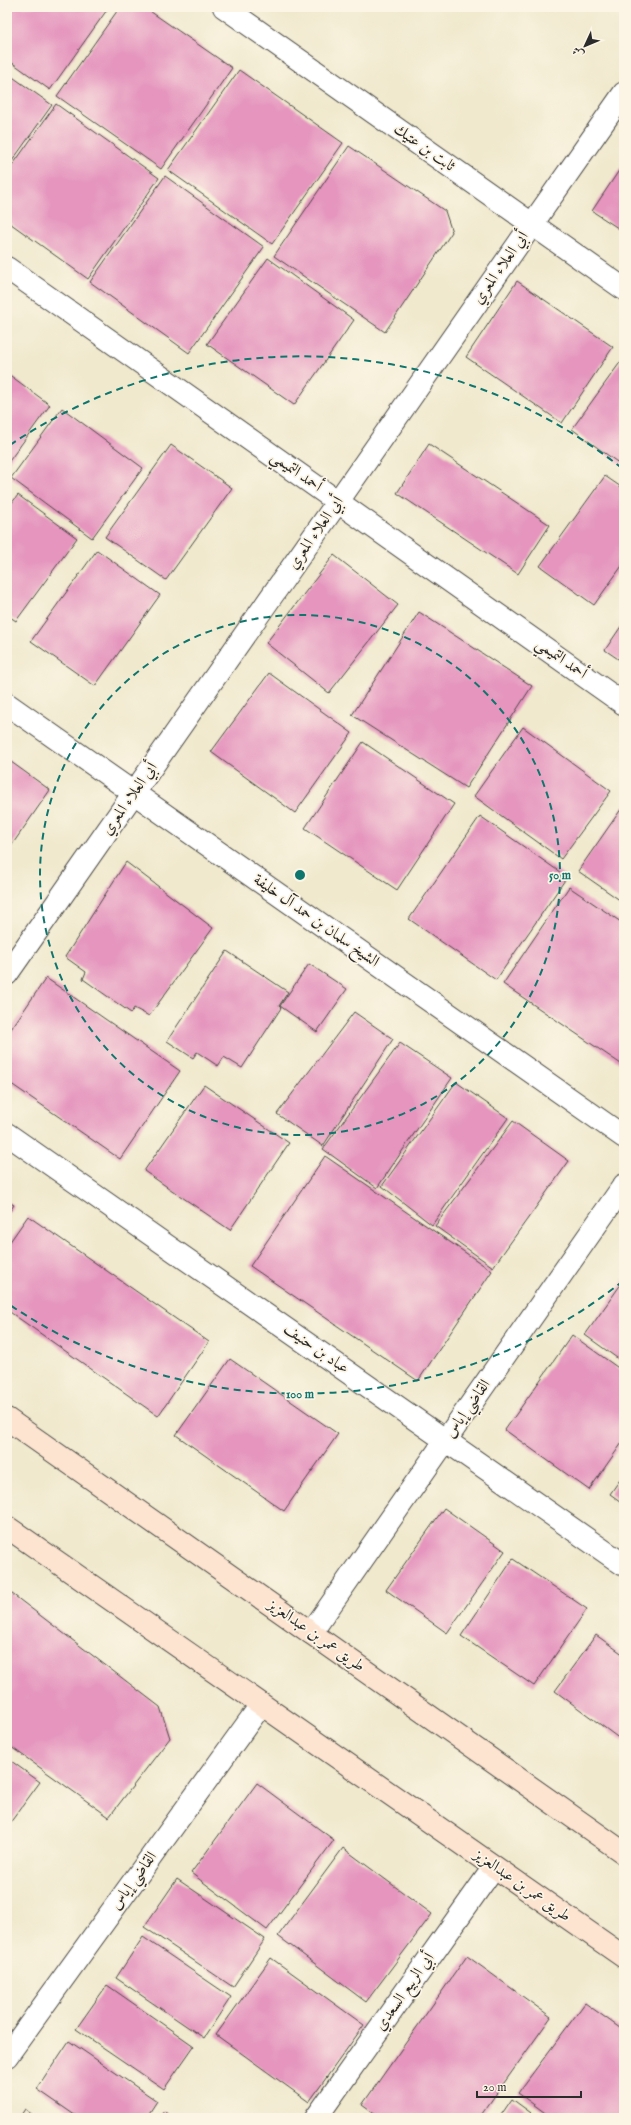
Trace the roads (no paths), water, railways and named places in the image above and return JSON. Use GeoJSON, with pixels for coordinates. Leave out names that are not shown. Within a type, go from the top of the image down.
{"type":"FeatureCollection","features":[{"type":"Feature","properties":{"kind":"main road","name":"طريق عمر بن عبدالعزيز"},"geometry":{"type":"LineString","coordinates":[[7,1419],[624,1853]]}},
{"type":"Feature","properties":{"kind":"main road","name":"طريق عمر بن عبدالعزيز"},"geometry":{"type":"LineString","coordinates":[[7,1527],[624,1957]]}},
{"type":"Feature","properties":{"kind":"street","name":"ثابت بن عتيك"},"geometry":{"type":"LineString","coordinates":[[224,7],[624,289]]}},
{"type":"Feature","properties":{"kind":"street","name":"أبي العلاء المعري"},"geometry":{"type":"LineString","coordinates":[[7,974],[624,93]]}},
{"type":"Feature","properties":{"kind":"street","name":"أحمد التميمي"},"geometry":{"type":"LineString","coordinates":[[7,268],[624,704]]}},
{"type":"Feature","properties":{"kind":"street","name":"الشيخ سلمان بن حمد آل خليفة"},"geometry":{"type":"LineString","coordinates":[[7,704],[624,1137]]}},
{"type":"Feature","properties":{"kind":"street","name":"عباد بن حنيف"},"geometry":{"type":"LineString","coordinates":[[7,1134],[624,1565]]}},
{"type":"Feature","properties":{"kind":"street","name":"القاضي إياس"},"geometry":{"type":"LineString","coordinates":[[311,1633],[624,1185]]}},
{"type":"Feature","properties":{"kind":"street","name":"القاضي إياس"},"geometry":{"type":"LineString","coordinates":[[7,2056],[261,1705]]}},
{"type":"Feature","properties":{"kind":"street","name":"أبي الربيع السعدي"},"geometry":{"type":"LineString","coordinates":[[316,2118],[494,1867]]}}]}
